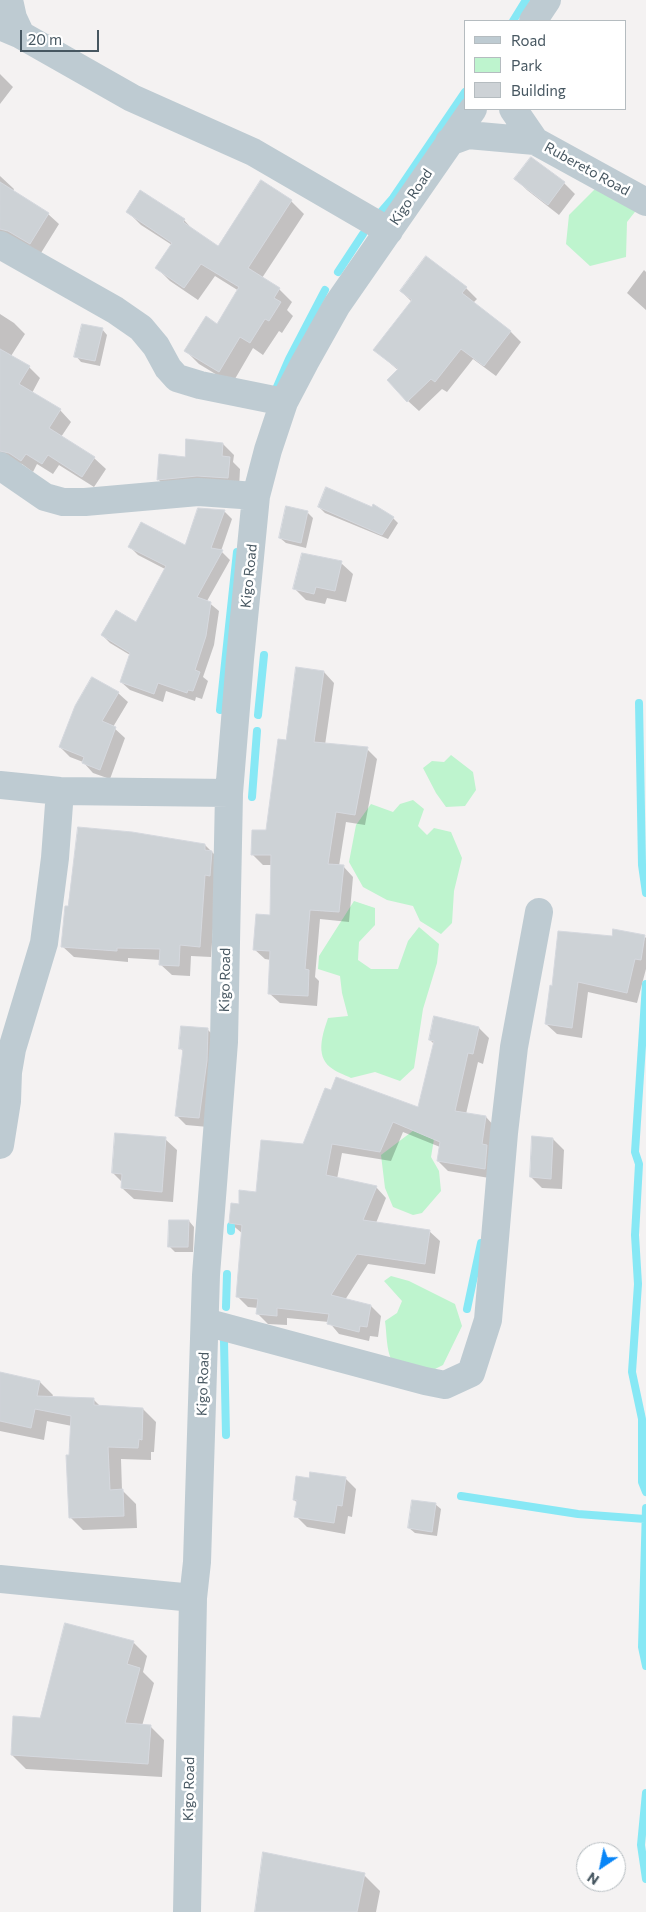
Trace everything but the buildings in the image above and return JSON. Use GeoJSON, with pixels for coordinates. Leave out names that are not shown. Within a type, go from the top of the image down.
{"type":"FeatureCollection","features":[{"type":"Feature","properties":{"kind":"street"},"geometry":{"type":"LineString","coordinates":[[9,0],[13,18],[10,31],[132,98],[253,152],[389,231]]}},
{"type":"Feature","properties":{"kind":"street","name":"Kigo Road"},"geometry":{"type":"LineString","coordinates":[[187,1912],[193,1598],[197,1562],[209,1221],[224,1042],[229,793],[256,496],[268,450],[284,402],[337,305],[472,110]]}},
{"type":"Feature","properties":{"kind":"street","name":"Rubereto Road"},"geometry":{"type":"LineString","coordinates":[[514,110],[535,141],[646,202]]}},
{"type":"Feature","properties":{"kind":"street"},"geometry":{"type":"LineString","coordinates":[[449,142],[468,136],[535,141]]}},
{"type":"Feature","properties":{"kind":"street"},"geometry":{"type":"LineString","coordinates":[[0,245],[115,310],[141,328],[156,346],[168,368],[177,378],[200,385],[284,402]]}},
{"type":"Feature","properties":{"kind":"street"},"geometry":{"type":"LineString","coordinates":[[0,466],[45,498],[62,502],[86,502],[198,492],[256,496]]}},
{"type":"Feature","properties":{"kind":"street"},"geometry":{"type":"LineString","coordinates":[[0,785],[60,791],[229,793]]}},
{"type":"Feature","properties":{"kind":"street"},"geometry":{"type":"LineString","coordinates":[[0,1145],[12,1050],[44,943],[60,791]]}},
{"type":"Feature","properties":{"kind":"street"},"geometry":{"type":"LineString","coordinates":[[205,1322],[445,1385],[471,1374],[488,1320],[504,1133],[514,1047],[538,912]]}},
{"type":"Feature","properties":{"kind":"street"},"geometry":{"type":"LineString","coordinates":[[0,1579],[193,1598]]}},
{"type":"Feature","properties":{"kind":"green space"},"geometry":{"type":"Polygon","coordinates":[[[598,186],[638,208],[627,222],[626,257],[590,266],[566,244],[569,215],[598,186]]]}},
{"type":"Feature","properties":{"kind":"green space"},"geometry":{"type":"Polygon","coordinates":[[[451,755],[473,772],[476,790],[465,806],[446,807],[436,793],[423,768],[432,761],[444,762],[451,755]]]}},
{"type":"Feature","properties":{"kind":"green space"},"geometry":{"type":"Polygon","coordinates":[[[413,800],[424,809],[418,826],[427,835],[434,828],[451,832],[462,858],[454,891],[452,923],[441,934],[420,921],[413,906],[387,900],[363,887],[349,862],[356,825],[371,804],[393,812],[400,804],[413,800]]]}},
{"type":"Feature","properties":{"kind":"green space"},"geometry":{"type":"Polygon","coordinates":[[[354,901],[375,908],[375,925],[359,942],[358,960],[371,969],[398,969],[408,941],[419,927],[439,944],[437,963],[423,1009],[414,1068],[400,1081],[375,1072],[351,1078],[330,1067],[325,1062],[321,1050],[328,1018],[348,1016],[340,976],[318,969],[319,956],[354,901]]]}},
{"type":"Feature","properties":{"kind":"green space"},"geometry":{"type":"Polygon","coordinates":[[[418,1127],[436,1127],[431,1157],[439,1171],[441,1191],[422,1213],[413,1215],[393,1207],[385,1188],[381,1155],[418,1127]]]}},
{"type":"Feature","properties":{"kind":"green space"},"geometry":{"type":"Polygon","coordinates":[[[391,1276],[409,1281],[455,1304],[462,1326],[443,1365],[429,1372],[392,1361],[390,1356],[385,1321],[397,1313],[402,1301],[384,1281],[391,1276]]]}},
{"type":"Feature","properties":{"kind":"waterway"},"geometry":{"type":"LineString","coordinates":[[514,20],[526,0]]}},
{"type":"Feature","properties":{"kind":"waterway"},"geometry":{"type":"LineString","coordinates":[[380,213],[393,198],[463,95]]}},
{"type":"Feature","properties":{"kind":"waterway"},"geometry":{"type":"LineString","coordinates":[[338,272],[363,234]]}},
{"type":"Feature","properties":{"kind":"waterway"},"geometry":{"type":"LineString","coordinates":[[276,389],[289,359],[325,290]]}},
{"type":"Feature","properties":{"kind":"waterway"},"geometry":{"type":"LineString","coordinates":[[220,710],[237,552]]}},
{"type":"Feature","properties":{"kind":"waterway"},"geometry":{"type":"LineString","coordinates":[[258,715],[264,655]]}},
{"type":"Feature","properties":{"kind":"waterway"},"geometry":{"type":"LineString","coordinates":[[639,703],[642,865],[646,893]]}},
{"type":"Feature","properties":{"kind":"waterway"},"geometry":{"type":"LineString","coordinates":[[252,797],[257,731]]}},
{"type":"Feature","properties":{"kind":"waterway"},"geometry":{"type":"LineString","coordinates":[[646,984],[635,1152],[639,1164],[635,1235],[638,1284],[632,1372],[642,1419],[642,1482],[646,1492]]}},
{"type":"Feature","properties":{"kind":"waterway"},"geometry":{"type":"LineString","coordinates":[[231,1226],[231,1231]]}},
{"type":"Feature","properties":{"kind":"waterway"},"geometry":{"type":"LineString","coordinates":[[467,1309],[481,1243]]}},
{"type":"Feature","properties":{"kind":"waterway"},"geometry":{"type":"LineString","coordinates":[[226,1307],[227,1274]]}},
{"type":"Feature","properties":{"kind":"waterway"},"geometry":{"type":"LineString","coordinates":[[224,1341],[226,1435]]}},
{"type":"Feature","properties":{"kind":"waterway"},"geometry":{"type":"LineString","coordinates":[[461,1496],[578,1514],[645,1519]]}},
{"type":"Feature","properties":{"kind":"waterway"},"geometry":{"type":"LineString","coordinates":[[646,1508],[642,1647],[646,1666]]}},
{"type":"Feature","properties":{"kind":"waterway"},"geometry":{"type":"LineString","coordinates":[[646,1793],[641,1845],[646,1879]]}}]}
